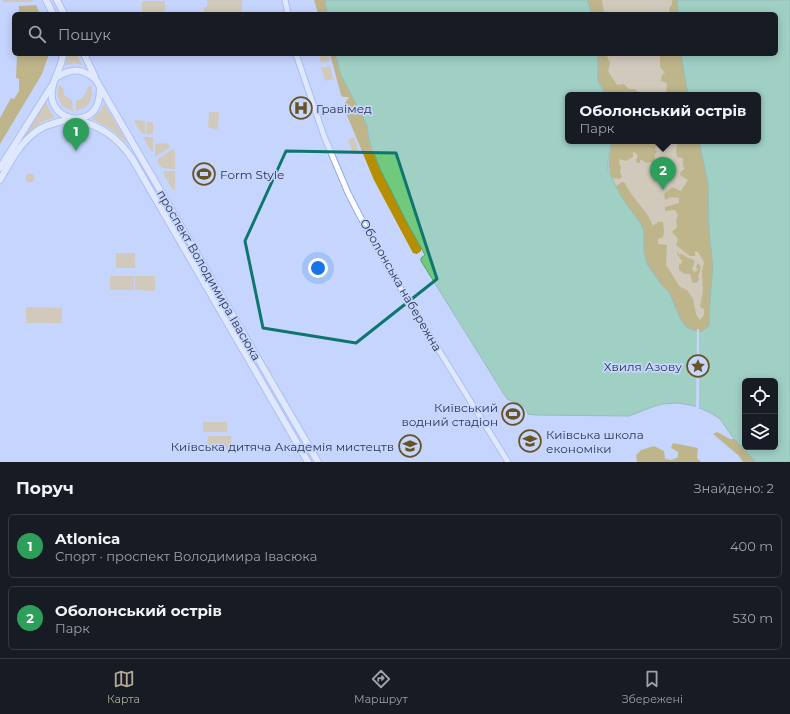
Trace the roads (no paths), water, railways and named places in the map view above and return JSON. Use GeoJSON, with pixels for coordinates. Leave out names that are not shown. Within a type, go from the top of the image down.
{"type":"FeatureCollection","features":[{"type":"Feature","properties":{"kind":"main road"},"geometry":{"type":"LineString","coordinates":[[46,0],[52,12]]}},
{"type":"Feature","properties":{"kind":"main road"},"geometry":{"type":"LineString","coordinates":[[57,0],[63,12]]}},
{"type":"Feature","properties":{"kind":"main road"},"geometry":{"type":"LineString","coordinates":[[0,168],[57,77],[62,56]]}},
{"type":"Feature","properties":{"kind":"main road"},"geometry":{"type":"LineString","coordinates":[[0,180],[24,143],[33,133],[47,126],[85,117],[96,108],[100,88],[85,56]]}},
{"type":"Feature","properties":{"kind":"main road"},"geometry":{"type":"LineString","coordinates":[[57,77],[65,72],[78,71],[90,74],[96,80]]}},
{"type":"Feature","properties":{"kind":"main road"},"geometry":{"type":"LineString","coordinates":[[53,84],[52,100],[55,106],[60,113],[73,119]]}},
{"type":"Feature","properties":{"kind":"main road","name":"проспект Володимира Івасюка"},"geometry":{"type":"LineString","coordinates":[[100,88],[318,462]]}},
{"type":"Feature","properties":{"kind":"main road","name":"проспект Володимира Івасюка"},"geometry":{"type":"LineString","coordinates":[[73,119],[104,130],[126,149],[308,462]]}},
{"type":"Feature","properties":{"kind":"street"},"geometry":{"type":"LineString","coordinates":[[285,0],[288,12]]}},
{"type":"Feature","properties":{"kind":"street","name":"Оболонська набережна"},"geometry":{"type":"LineString","coordinates":[[297,56],[308,93],[324,136],[348,193],[363,222],[393,276],[508,462]]}},
{"type":"Feature","properties":{"kind":"place","name":"Гравімед"},"geometry":{"type":"Point","coordinates":[301,108]}},
{"type":"Feature","properties":{"kind":"place","name":"Atlonica"},"geometry":{"type":"Point","coordinates":[76,151]}},
{"type":"Feature","properties":{"kind":"place","name":"Form Style"},"geometry":{"type":"Point","coordinates":[204,174]}},
{"type":"Feature","properties":{"kind":"place","name":"Оболонський острів"},"geometry":{"type":"Point","coordinates":[663,190]}},
{"type":"Feature","properties":{"kind":"place","name":"Хвиля Азову"},"geometry":{"type":"Point","coordinates":[698,366]}},
{"type":"Feature","properties":{"kind":"place","name":"Київський водний стадіон"},"geometry":{"type":"Point","coordinates":[513,414]}},
{"type":"Feature","properties":{"kind":"place","name":"Київська школа економіки"},"geometry":{"type":"Point","coordinates":[530,441]}},
{"type":"Feature","properties":{"kind":"place","name":"Київська дитяча Академія мистецтв"},"geometry":{"type":"Point","coordinates":[410,446]}}]}
